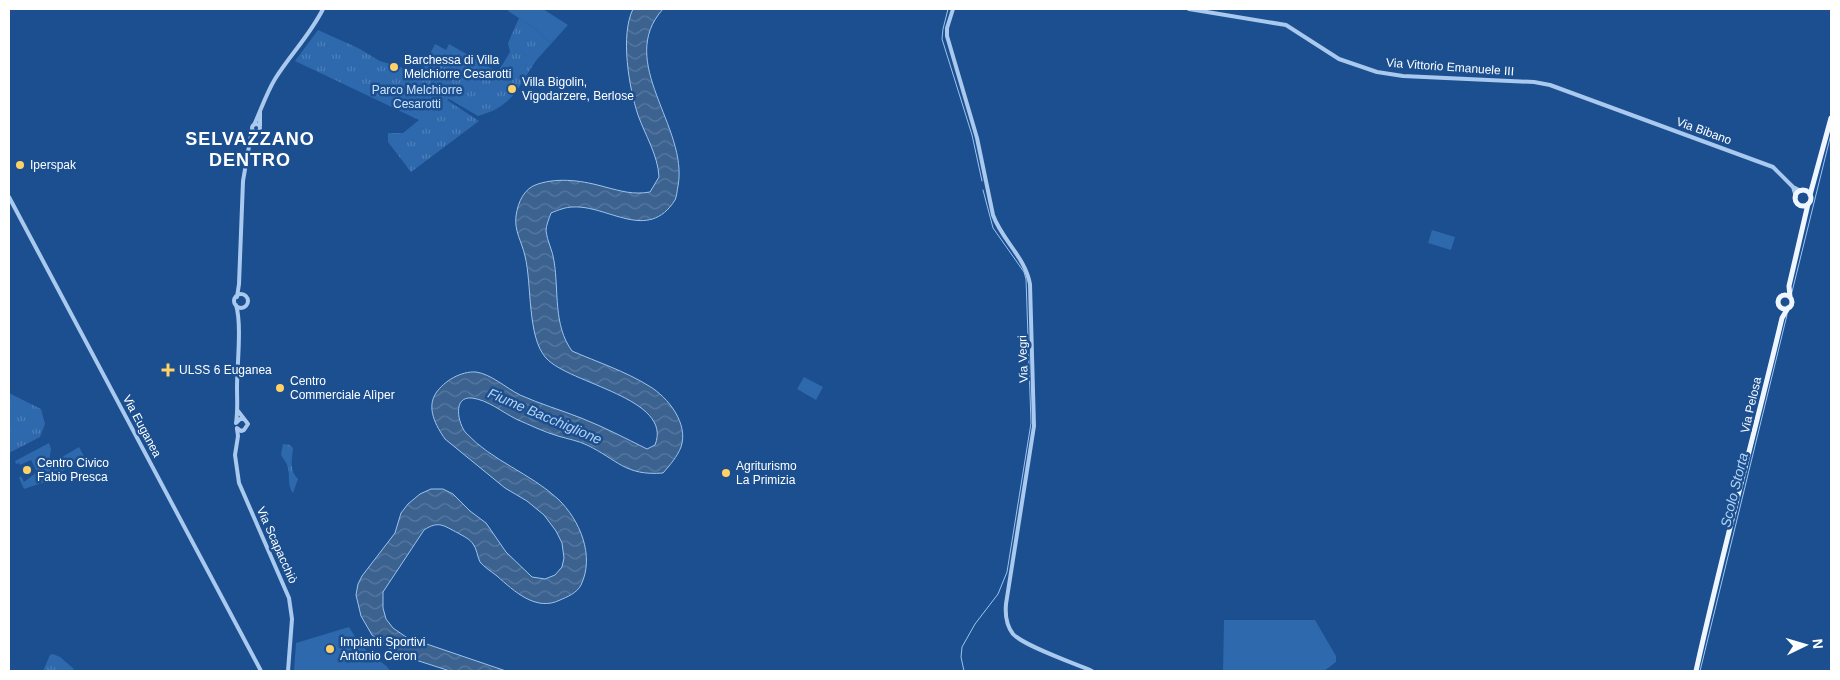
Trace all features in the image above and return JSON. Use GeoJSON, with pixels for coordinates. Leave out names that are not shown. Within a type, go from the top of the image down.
{"type":"FeatureCollection","features":[{"type":"Feature","properties":{"kind":"main road","name":"Via Pelosa"},"geometry":{"type":"LineString","coordinates":[[1696,671],[1782,318],[1792,303],[1790,286],[1808,204],[1811,200],[1810,196],[1831,118]]}},
{"type":"Feature","properties":{"kind":"main road"},"geometry":{"type":"LineString","coordinates":[[1806,214],[1796,201],[1796,197],[1803,190],[1813,185]]}},
{"type":"Feature","properties":{"kind":"main road"},"geometry":{"type":"LineString","coordinates":[[1803,190],[1810,196]]}},
{"type":"Feature","properties":{"kind":"main road"},"geometry":{"type":"LineString","coordinates":[[1800,205],[1808,204]]}},
{"type":"Feature","properties":{"kind":"main road","name":"Via Pelosa"},"geometry":{"type":"LineString","coordinates":[[1782,318],[1778,299],[1790,286]]}},
{"type":"Feature","properties":{"kind":"main road"},"geometry":{"type":"LineString","coordinates":[[1784,294],[1790,297]]}},
{"type":"Feature","properties":{"kind":"main road"},"geometry":{"type":"LineString","coordinates":[[1779,307],[1782,309],[1788,308]]}},
{"type":"Feature","properties":{"kind":"street"},"geometry":{"type":"LineString","coordinates":[[243,431],[237,429],[236,423],[238,411],[239,319],[234,301],[239,284],[243,181],[250,142],[253,127],[274,81],[312,28],[323,9]]}},
{"type":"Feature","properties":{"kind":"street","name":"Via Vegri"},"geometry":{"type":"LineString","coordinates":[[953,9],[947,28],[947,36],[977,138],[993,215],[997,226],[1024,265],[1030,284],[1034,426],[1006,604],[1006,621],[1012,633],[1025,642],[1092,671]]}},
{"type":"Feature","properties":{"kind":"street","name":"Via Vittorio Emanuele III"},"geometry":{"type":"LineString","coordinates":[[1189,9],[1286,24],[1339,59],[1376,72],[1403,76],[1534,82],[1601,103]]}},
{"type":"Feature","properties":{"kind":"street","name":"Via Bibano"},"geometry":{"type":"LineString","coordinates":[[1601,103],[1773,167],[1793,187],[1796,197]]}},
{"type":"Feature","properties":{"kind":"street"},"geometry":{"type":"LineString","coordinates":[[250,142],[260,130],[260,110]]}},
{"type":"Feature","properties":{"kind":"street"},"geometry":{"type":"LineString","coordinates":[[253,127],[260,126]]}},
{"type":"Feature","properties":{"kind":"street"},"geometry":{"type":"LineString","coordinates":[[253,127],[254,132],[258,132]]}},
{"type":"Feature","properties":{"kind":"street","name":"Via Bibano"},"geometry":{"type":"LineString","coordinates":[[1793,187],[1803,190]]}},
{"type":"Feature","properties":{"kind":"street","name":"Via Euganea"},"geometry":{"type":"LineString","coordinates":[[9,197],[262,671]]}},
{"type":"Feature","properties":{"kind":"street"},"geometry":{"type":"LineString","coordinates":[[239,284],[248,302],[239,319]]}},
{"type":"Feature","properties":{"kind":"street"},"geometry":{"type":"LineString","coordinates":[[236,297],[240,295],[245,296]]}},
{"type":"Feature","properties":{"kind":"street"},"geometry":{"type":"LineString","coordinates":[[236,305],[239,308],[244,308]]}},
{"type":"Feature","properties":{"kind":"street"},"geometry":{"type":"LineString","coordinates":[[238,411],[247,421],[248,426],[238,436]]}},
{"type":"Feature","properties":{"kind":"street"},"geometry":{"type":"LineString","coordinates":[[236,423],[238,420],[244,419]]}},
{"type":"Feature","properties":{"kind":"street","name":"Via Scapacchiò"},"geometry":{"type":"LineString","coordinates":[[237,429],[238,436],[235,455],[239,483],[290,598],[292,618],[287,671]]}},
{"type":"Feature","properties":{"kind":"green space"},"geometry":{"type":"Polygon","coordinates":[[[509,9],[543,9],[568,25],[551,44],[534,28],[508,11],[509,9]]]}},
{"type":"Feature","properties":{"kind":"green space","name":"Parco Melchiorre Cesarotti"},"geometry":{"type":"Polygon","coordinates":[[[519,18],[534,28],[551,44],[535,62],[517,90],[498,108],[478,116],[449,99],[447,100],[479,121],[411,172],[388,142],[388,133],[403,133],[419,120],[295,61],[318,30],[358,48],[380,61],[400,67],[419,76],[435,44],[446,50],[449,44],[498,72],[510,52],[508,43],[519,18]]]}},
{"type":"Feature","properties":{"kind":"green space"},"geometry":{"type":"Polygon","coordinates":[[[1432,230],[1455,237],[1451,250],[1428,243],[1432,230]]]}},
{"type":"Feature","properties":{"kind":"green space"},"geometry":{"type":"Polygon","coordinates":[[[804,377],[823,387],[816,400],[797,389],[804,377]]]}},
{"type":"Feature","properties":{"kind":"green space"},"geometry":{"type":"Polygon","coordinates":[[[9,393],[41,409],[45,424],[40,437],[9,453],[9,393]]]}},
{"type":"Feature","properties":{"kind":"green space"},"geometry":{"type":"Polygon","coordinates":[[[49,443],[51,449],[49,462],[54,479],[24,489],[19,478],[21,476],[24,482],[37,472],[31,460],[20,465],[19,463],[16,464],[15,461],[49,443]]]}},
{"type":"Feature","properties":{"kind":"green space"},"geometry":{"type":"Polygon","coordinates":[[[283,444],[290,445],[293,448],[292,469],[298,479],[293,493],[290,487],[289,471],[281,454],[283,444]]]}},
{"type":"Feature","properties":{"kind":"green space"},"geometry":{"type":"Polygon","coordinates":[[[79,447],[85,458],[59,473],[58,470],[54,471],[52,463],[79,447]]]}},
{"type":"Feature","properties":{"kind":"green space"},"geometry":{"type":"Polygon","coordinates":[[[1224,620],[1315,620],[1336,656],[1336,662],[1324,671],[1223,671],[1224,620]]]}},
{"type":"Feature","properties":{"kind":"green space","name":"Impianti Sportivi Antonio Ceron"},"geometry":{"type":"Polygon","coordinates":[[[349,627],[366,650],[390,671],[294,671],[296,643],[349,627]]]}},
{"type":"Feature","properties":{"kind":"green space"},"geometry":{"type":"Polygon","coordinates":[[[53,654],[60,657],[74,669],[72,671],[43,671],[50,655],[53,654]]]}},
{"type":"Feature","properties":{"kind":"water","name":"Fiume Bacchiglione"},"geometry":{"type":"Polygon","coordinates":[[[633,9],[663,9],[650,29],[647,51],[650,73],[674,141],[679,164],[676,198],[664,213],[653,219],[640,221],[586,208],[565,208],[551,213],[546,231],[554,261],[559,319],[566,341],[572,351],[630,376],[649,386],[663,397],[670,404],[679,420],[683,438],[681,447],[663,473],[639,472],[622,466],[584,444],[547,433],[516,419],[484,401],[472,398],[462,401],[458,411],[466,433],[487,451],[547,490],[558,499],[573,517],[583,539],[586,562],[585,574],[581,585],[572,594],[551,603],[534,602],[518,593],[484,566],[480,562],[472,542],[466,538],[441,525],[434,525],[424,530],[383,592],[383,608],[386,619],[393,628],[406,637],[506,671],[450,671],[397,654],[372,635],[361,616],[356,595],[358,584],[395,533],[401,513],[408,504],[420,494],[431,489],[443,489],[453,494],[470,511],[486,523],[506,552],[532,577],[545,579],[555,575],[562,567],[564,558],[562,543],[544,515],[527,501],[505,488],[445,439],[438,428],[432,411],[433,399],[439,389],[459,375],[470,372],[482,373],[520,395],[590,421],[647,449],[655,445],[657,429],[649,415],[635,404],[558,367],[546,358],[540,349],[533,324],[525,256],[517,232],[516,221],[518,206],[522,196],[538,184],[572,181],[627,192],[644,193],[650,192],[659,177],[654,153],[638,115],[629,76],[626,47],[629,20],[633,9]]]}},
{"type":"Feature","properties":{"kind":"waterway"},"geometry":{"type":"LineString","coordinates":[[948,9],[942,39],[972,135],[982,181]]}},
{"type":"Feature","properties":{"kind":"waterway","name":"Scolo Storta"},"geometry":{"type":"LineString","coordinates":[[1792,292],[1831,134]]}},
{"type":"Feature","properties":{"kind":"waterway"},"geometry":{"type":"LineString","coordinates":[[964,671],[961,657],[962,647],[975,624],[998,594],[1007,572],[1031,423],[1026,279],[1024,272],[993,228],[983,190]]}},
{"type":"Feature","properties":{"kind":"waterway","name":"Scolo Storta"},"geometry":{"type":"LineString","coordinates":[[1700,671],[1787,315]]}},
{"type":"Feature","properties":{"kind":"place","name":"Barchessa di Villa Melchiorre Cesarotti"},"geometry":{"type":"Point","coordinates":[394,67]}},
{"type":"Feature","properties":{"kind":"place","name":"Villa Bigolin, Vigodarzere, Berlose"},"geometry":{"type":"Point","coordinates":[512,89]}},
{"type":"Feature","properties":{"kind":"place","name":"Iperspak"},"geometry":{"type":"Point","coordinates":[20,165]}},
{"type":"Feature","properties":{"kind":"place","name":"ULSS 6 Euganea"},"geometry":{"type":"Point","coordinates":[168,370]}},
{"type":"Feature","properties":{"kind":"place","name":"Centro Commerciale Alìper"},"geometry":{"type":"Point","coordinates":[280,388]}},
{"type":"Feature","properties":{"kind":"place","name":"Centro Civico Fabio Presca"},"geometry":{"type":"Point","coordinates":[27,470]}},
{"type":"Feature","properties":{"kind":"place","name":"Agriturismo La Primizia"},"geometry":{"type":"Point","coordinates":[726,473]}},
{"type":"Feature","properties":{"kind":"place","name":"Impianti Sportivi Antonio Ceron"},"geometry":{"type":"Point","coordinates":[330,649]}},
{"type":"Feature","properties":{"kind":"district","name":"SELVAZZANO DENTRO"},"geometry":{"type":"Point","coordinates":[250,149]}}]}
